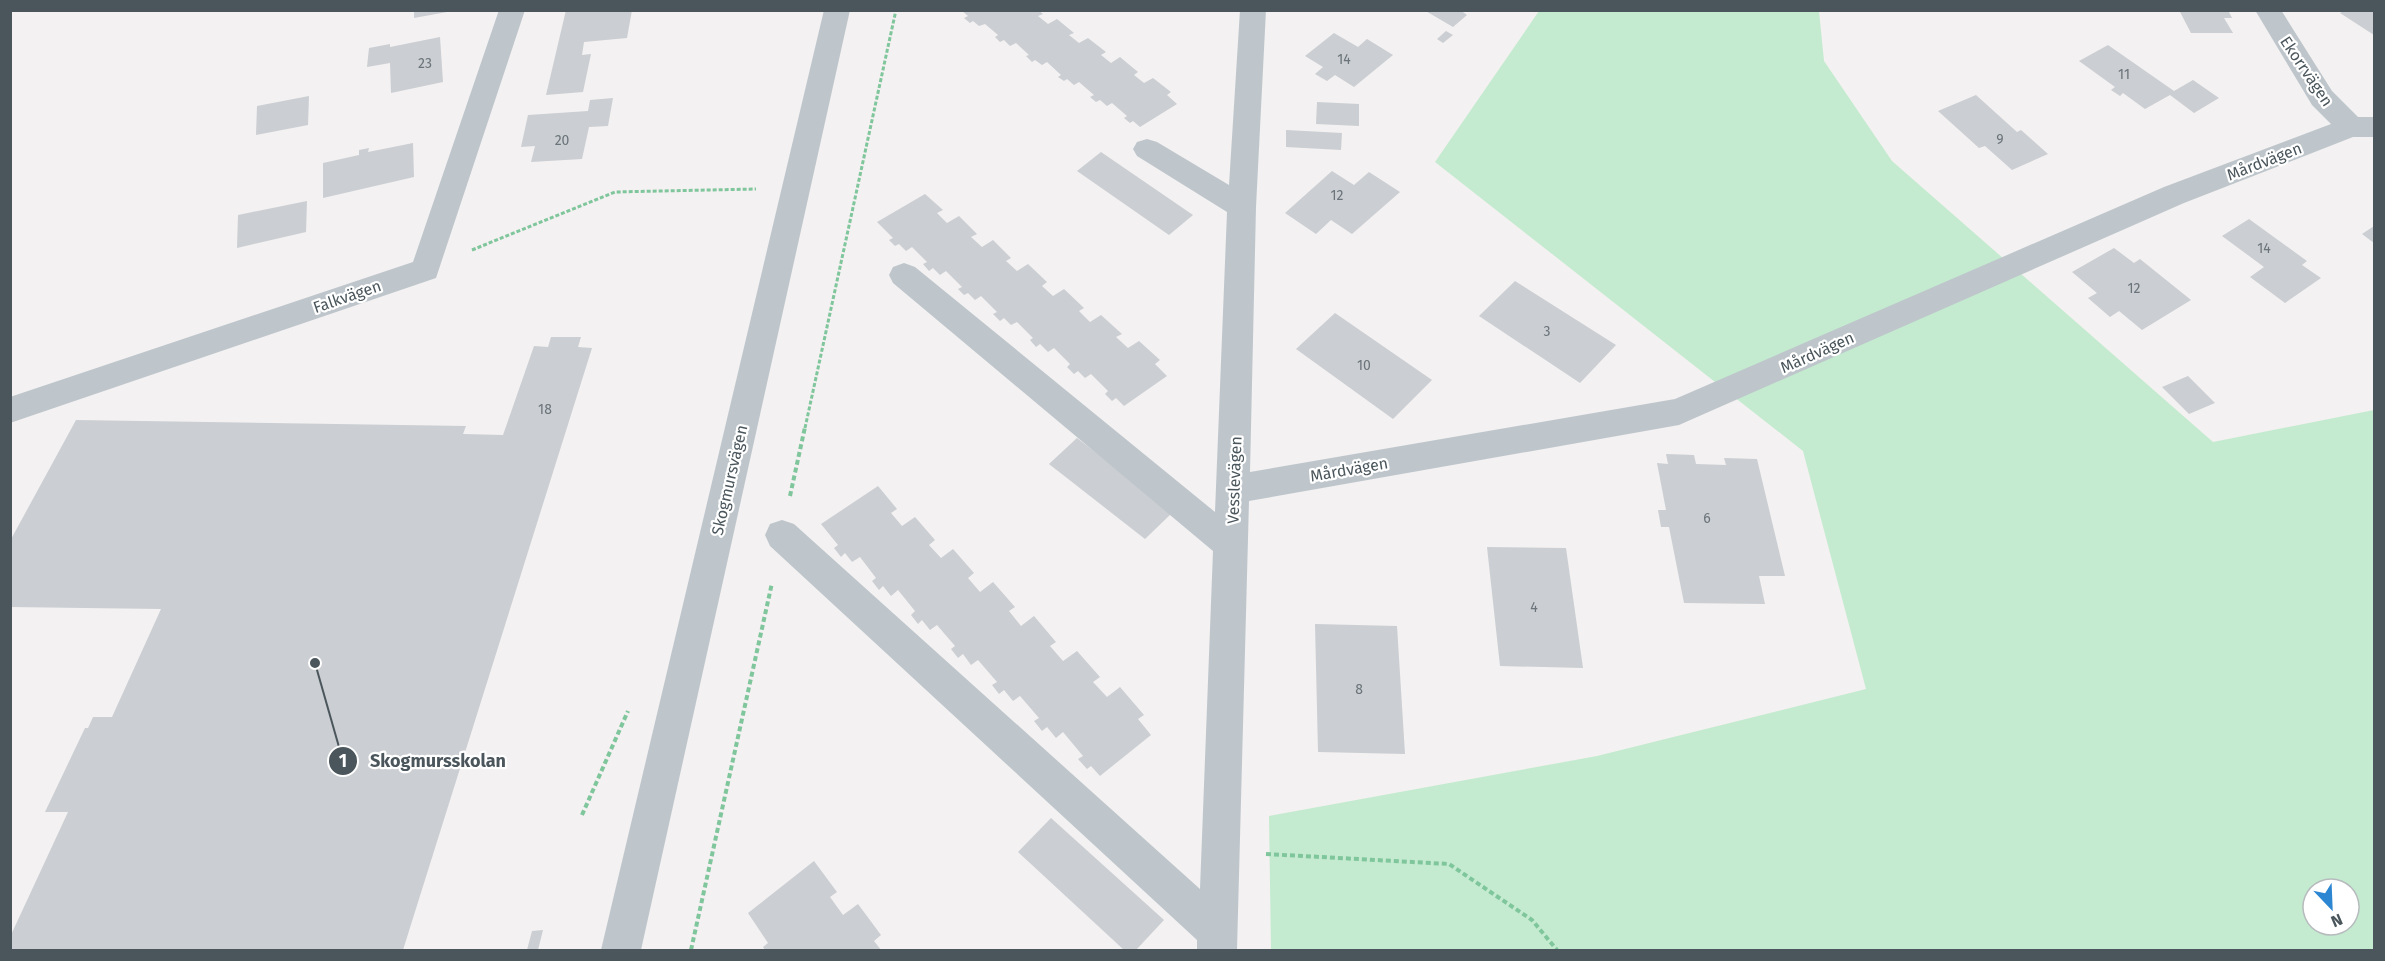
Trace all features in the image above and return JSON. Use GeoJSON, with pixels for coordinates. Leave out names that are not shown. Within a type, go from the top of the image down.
{"type":"FeatureCollection","features":[{"type":"Feature","properties":{"kind":"street"},"geometry":{"type":"LineString","coordinates":[[425,270],[512,10]]}},
{"type":"Feature","properties":{"kind":"street","name":"Skogmursvägen"},"geometry":{"type":"LineString","coordinates":[[621,951],[837,10]]}},
{"type":"Feature","properties":{"kind":"street","name":"Vesslevägen"},"geometry":{"type":"LineString","coordinates":[[1216,940],[1232,546],[1242,207],[1253,10]]}},
{"type":"Feature","properties":{"kind":"street","name":"Ekorrvägen"},"geometry":{"type":"LineString","coordinates":[[2268,10],[2322,98],[2363,127]]}},
{"type":"Feature","properties":{"kind":"street","name":"Mårdvägen"},"geometry":{"type":"LineString","coordinates":[[1234,489],[1679,412],[2174,195],[2363,127]]}},
{"type":"Feature","properties":{"kind":"street"},"geometry":{"type":"LineString","coordinates":[[1147,149],[1242,207]]}},
{"type":"Feature","properties":{"kind":"street","name":"Falkvägen"},"geometry":{"type":"LineString","coordinates":[[10,410],[425,270]]}},
{"type":"Feature","properties":{"kind":"street"},"geometry":{"type":"LineString","coordinates":[[904,275],[1232,546]]}},
{"type":"Feature","properties":{"kind":"street"},"geometry":{"type":"LineString","coordinates":[[782,535],[1216,940]]}},
{"type":"Feature","properties":{"kind":"path"},"geometry":{"type":"LineString","coordinates":[[691,951],[896,10]]}},
{"type":"Feature","properties":{"kind":"path"},"geometry":{"type":"LineString","coordinates":[[425,270],[615,192],[763,189]]}},
{"type":"Feature","properties":{"kind":"path"},"geometry":{"type":"LineString","coordinates":[[1221,852],[1449,864],[1532,920],[1557,951]]}},
{"type":"Feature","properties":{"kind":"green space"},"geometry":{"type":"Polygon","coordinates":[[[1539,11],[1819,11],[1824,61],[1892,161],[2213,442],[2374,410],[2374,950],[1271,950],[1269,816],[1597,756],[1866,689],[1803,451],[1435,162],[1539,11]]]}},
{"type":"Feature","properties":{"kind":"building"},"geometry":{"type":"Polygon","coordinates":[[[414,10],[447,10],[447,12],[414,18],[414,10]]]}},
{"type":"Feature","properties":{"kind":"building"},"geometry":{"type":"Polygon","coordinates":[[[566,10],[632,10],[627,38],[584,42],[582,55],[591,54],[583,92],[546,95],[566,10]]]}},
{"type":"Feature","properties":{"kind":"building"},"geometry":{"type":"Polygon","coordinates":[[[961,10],[1038,10],[1043,14],[1038,16],[1048,24],[1057,19],[1074,33],[1069,35],[1079,43],[1088,38],[1106,52],[1101,55],[1111,63],[1120,57],[1138,72],[1134,75],[1144,83],[1153,78],[1171,92],[1167,95],[1177,104],[1140,127],[1133,121],[1130,123],[1124,118],[1127,116],[1112,103],[1107,106],[1100,100],[1096,102],[1090,97],[1094,95],[1079,82],[1074,85],[1067,79],[1064,81],[1058,77],[1061,75],[1047,62],[1042,65],[1035,60],[1032,62],[1026,56],[1029,55],[1016,43],[1010,46],[1004,40],[1000,42],[995,37],[998,35],[985,24],[979,26],[973,21],[970,23],[964,18],[968,16],[961,10]]]}},
{"type":"Feature","properties":{"kind":"building"},"geometry":{"type":"Polygon","coordinates":[[[1424,10],[1460,10],[1467,15],[1453,27],[1424,10]]]}},
{"type":"Feature","properties":{"kind":"building"},"geometry":{"type":"Polygon","coordinates":[[[2179,10],[2228,10],[2232,18],[2224,18],[2233,33],[2191,33],[2179,10]]]}},
{"type":"Feature","properties":{"kind":"building"},"geometry":{"type":"Polygon","coordinates":[[[2345,10],[2374,10],[2374,35],[2340,13],[2345,10]]]}},
{"type":"Feature","properties":{"kind":"building"},"geometry":{"type":"Polygon","coordinates":[[[1446,31],[1453,35],[1443,43],[1437,39],[1446,31]]]}},
{"type":"Feature","properties":{"kind":"building"},"geometry":{"type":"Polygon","coordinates":[[[1334,33],[1358,47],[1367,39],[1393,55],[1354,87],[1335,75],[1327,81],[1315,74],[1323,67],[1305,56],[1334,33]]]}},
{"type":"Feature","properties":{"kind":"building"},"geometry":{"type":"Polygon","coordinates":[[[440,37],[443,82],[391,93],[390,63],[367,67],[369,48],[390,44],[390,47],[440,37]]]}},
{"type":"Feature","properties":{"kind":"building"},"geometry":{"type":"Polygon","coordinates":[[[2108,45],[2174,91],[2193,80],[2219,98],[2194,113],[2170,95],[2145,109],[2123,93],[2120,96],[2111,90],[2115,87],[2079,61],[2108,45]]]}},
{"type":"Feature","properties":{"kind":"building"},"geometry":{"type":"Polygon","coordinates":[[[1976,95],[2017,132],[2021,130],[2048,154],[2012,170],[1985,146],[1979,148],[1938,111],[1976,95]]]}},
{"type":"Feature","properties":{"kind":"building"},"geometry":{"type":"Polygon","coordinates":[[[309,96],[308,125],[256,135],[257,106],[309,96]]]}},
{"type":"Feature","properties":{"kind":"building"},"geometry":{"type":"Polygon","coordinates":[[[613,98],[608,126],[589,127],[582,159],[531,162],[535,146],[521,147],[528,115],[588,111],[590,100],[613,98]]]}},
{"type":"Feature","properties":{"kind":"building"},"geometry":{"type":"Polygon","coordinates":[[[1317,102],[1359,104],[1359,126],[1316,124],[1317,102]]]}},
{"type":"Feature","properties":{"kind":"building"},"geometry":{"type":"Polygon","coordinates":[[[1286,130],[1342,133],[1341,150],[1286,147],[1286,130]]]}},
{"type":"Feature","properties":{"kind":"building"},"geometry":{"type":"Polygon","coordinates":[[[413,143],[414,177],[323,198],[323,163],[359,155],[359,150],[369,148],[368,152],[413,143]]]}},
{"type":"Feature","properties":{"kind":"building"},"geometry":{"type":"Polygon","coordinates":[[[1101,152],[1193,215],[1169,235],[1077,171],[1101,152]]]}},
{"type":"Feature","properties":{"kind":"building"},"geometry":{"type":"Polygon","coordinates":[[[1332,171],[1354,185],[1369,172],[1400,192],[1352,234],[1331,220],[1316,234],[1285,213],[1332,171]]]}},
{"type":"Feature","properties":{"kind":"building"},"geometry":{"type":"Polygon","coordinates":[[[925,194],[943,210],[937,213],[947,223],[959,216],[977,234],[971,237],[982,247],[993,240],[1011,258],[1006,261],[1017,271],[1028,264],[1047,282],[1042,286],[1053,296],[1064,289],[1084,308],[1079,311],[1090,322],[1101,315],[1122,334],[1116,337],[1128,348],[1139,341],[1160,360],[1155,364],[1167,376],[1124,406],[1116,398],[1112,401],[1105,394],[1108,391],[1091,374],[1085,378],[1078,371],[1074,374],[1067,367],[1070,364],[1054,348],[1048,352],[1040,344],[1036,347],[1030,340],[1033,338],[1017,322],[1011,325],[1004,318],[1000,321],[993,314],[997,312],[981,296],[975,300],[968,293],[964,295],[958,289],[962,287],[946,271],[940,275],[933,268],[929,271],[923,264],[927,262],[912,247],[906,251],[899,244],[895,246],[889,240],[893,238],[877,222],[925,194]]]}},
{"type":"Feature","properties":{"kind":"building"},"geometry":{"type":"Polygon","coordinates":[[[307,201],[306,232],[237,248],[238,215],[307,201]]]}},
{"type":"Feature","properties":{"kind":"building"},"geometry":{"type":"Polygon","coordinates":[[[2249,219],[2307,261],[2302,265],[2321,278],[2285,303],[2250,277],[2264,267],[2222,236],[2249,219]]]}},
{"type":"Feature","properties":{"kind":"building"},"geometry":{"type":"Polygon","coordinates":[[[2374,226],[2374,243],[2362,234],[2374,226]]]}},
{"type":"Feature","properties":{"kind":"building"},"geometry":{"type":"Polygon","coordinates":[[[2114,248],[2134,263],[2140,259],[2191,300],[2142,330],[2119,311],[2110,317],[2088,298],[2097,293],[2072,272],[2114,248]]]}},
{"type":"Feature","properties":{"kind":"building"},"geometry":{"type":"Polygon","coordinates":[[[1515,281],[1616,345],[1580,383],[1479,316],[1515,281]]]}},
{"type":"Feature","properties":{"kind":"building"},"geometry":{"type":"Polygon","coordinates":[[[1335,313],[1432,380],[1393,419],[1296,349],[1335,313]]]}},
{"type":"Feature","properties":{"kind":"building"},"geometry":{"type":"Polygon","coordinates":[[[551,337],[581,337],[578,347],[592,348],[403,950],[10,950],[10,937],[68,812],[45,812],[85,728],[88,728],[93,717],[112,717],[161,609],[10,607],[10,541],[76,420],[466,426],[463,434],[503,435],[534,346],[548,347],[551,337]]]}},
{"type":"Feature","properties":{"kind":"building"},"geometry":{"type":"Polygon","coordinates":[[[2188,376],[2215,403],[2189,414],[2162,387],[2188,376]]]}},
{"type":"Feature","properties":{"kind":"building"},"geometry":{"type":"Polygon","coordinates":[[[1077,438],[1173,512],[1145,539],[1049,464],[1077,438]]]}},
{"type":"Feature","properties":{"kind":"building"},"geometry":{"type":"Polygon","coordinates":[[[1666,454],[1694,455],[1696,464],[1726,465],[1724,458],[1757,459],[1785,576],[1759,576],[1765,604],[1684,603],[1669,527],[1661,527],[1658,510],[1666,510],[1657,463],[1668,464],[1666,454]]]}},
{"type":"Feature","properties":{"kind":"building"},"geometry":{"type":"Polygon","coordinates":[[[878,486],[897,509],[891,513],[902,526],[915,517],[935,540],[929,545],[941,558],[953,549],[974,573],[968,578],[980,592],[993,582],[1015,607],[1009,611],[1021,626],[1034,616],[1056,642],[1050,646],[1063,661],[1077,651],[1100,677],[1093,682],[1107,697],[1120,687],[1144,715],[1138,719],[1151,735],[1100,776],[1091,766],[1087,769],[1078,759],[1083,756],[1063,732],[1056,738],[1047,727],[1042,731],[1034,721],[1039,718],[1020,696],[1013,701],[1004,690],[999,694],[992,685],[997,682],[978,660],[971,665],[963,654],[958,658],[951,649],[955,646],[937,625],[930,630],[922,620],[918,624],[911,615],[915,611],[898,590],[891,596],[883,586],[879,590],[872,581],[876,578],[860,557],[852,562],[845,553],[841,557],[834,548],[838,545],[821,524],[878,486]]]}},
{"type":"Feature","properties":{"kind":"building"},"geometry":{"type":"Polygon","coordinates":[[[1487,547],[1566,548],[1583,668],[1500,666],[1487,547]]]}},
{"type":"Feature","properties":{"kind":"building"},"geometry":{"type":"Polygon","coordinates":[[[1315,624],[1397,626],[1405,754],[1318,752],[1315,624]]]}},
{"type":"Feature","properties":{"kind":"building"},"geometry":{"type":"Polygon","coordinates":[[[1051,818],[1164,920],[1136,950],[1124,950],[1018,852],[1051,818]]]}},
{"type":"Feature","properties":{"kind":"building"},"geometry":{"type":"Polygon","coordinates":[[[814,861],[837,892],[830,897],[843,915],[858,904],[881,935],[874,941],[881,950],[765,950],[763,947],[768,943],[748,913],[814,861]]]}},
{"type":"Feature","properties":{"kind":"building"},"geometry":{"type":"Polygon","coordinates":[[[543,930],[538,950],[527,950],[532,931],[543,930]]]}},
{"type":"Feature","properties":{"kind":"place","name":"Skogmursskolan"},"geometry":{"type":"Point","coordinates":[315,663]}}]}
